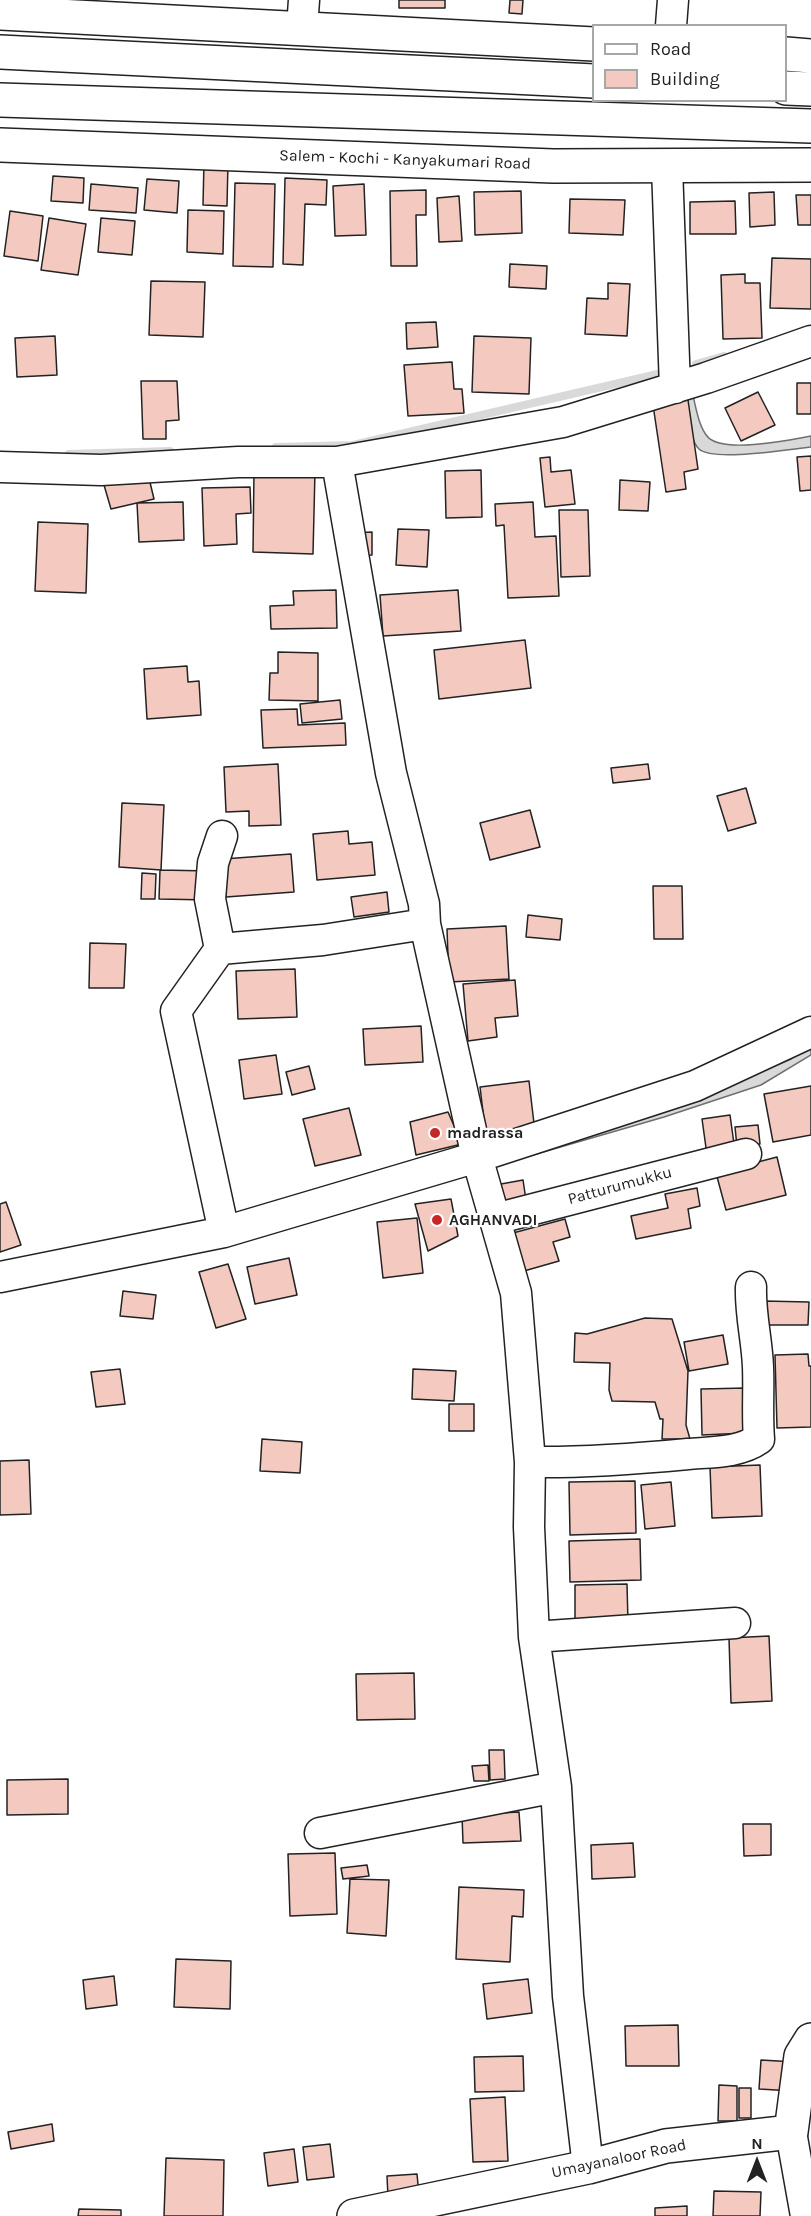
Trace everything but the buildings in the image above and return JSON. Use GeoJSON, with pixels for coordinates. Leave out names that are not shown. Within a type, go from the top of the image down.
{"type":"FeatureCollection","features":[{"type":"Feature","properties":{"kind":"main road"},"geometry":{"type":"LineString","coordinates":[[0,13],[303,14],[592,44]]}},
{"type":"Feature","properties":{"kind":"main road"},"geometry":{"type":"LineString","coordinates":[[0,52],[592,81]]}},
{"type":"Feature","properties":{"kind":"main road"},"geometry":{"type":"LineString","coordinates":[[787,54],[811,56]]}},
{"type":"Feature","properties":{"kind":"main road"},"geometry":{"type":"LineString","coordinates":[[787,88],[811,89]]}},
{"type":"Feature","properties":{"kind":"main road"},"geometry":{"type":"LineString","coordinates":[[0,100],[811,126]]}},
{"type":"Feature","properties":{"kind":"main road","name":"Salem - Kochi - Kanyakumari Road"},"geometry":{"type":"LineString","coordinates":[[0,145],[553,166],[811,165]]}},
{"type":"Feature","properties":{"kind":"main road"},"geometry":{"type":"LineString","coordinates":[[791,2132],[801,2056],[811,2040]]}},
{"type":"Feature","properties":{"kind":"main road","name":"Umayanaloor Road"},"geometry":{"type":"LineString","coordinates":[[354,2216],[588,2167],[666,2146],[791,2132]]}},
{"type":"Feature","properties":{"kind":"street"},"geometry":{"type":"LineString","coordinates":[[671,24],[672,0]]}},
{"type":"Feature","properties":{"kind":"street"},"geometry":{"type":"LineString","coordinates":[[667,167],[675,388]]}},
{"type":"Feature","properties":{"kind":"street"},"geometry":{"type":"LineString","coordinates":[[0,467],[100,470],[238,462],[337,462],[563,422],[675,388],[811,341]]}},
{"type":"Feature","properties":{"kind":"street"},"geometry":{"type":"LineString","coordinates":[[337,462],[391,773],[424,904],[425,924],[477,1157],[516,1293],[530,1462],[529,1527],[534,1636],[556,1787],[568,1996],[588,2167]]}},
{"type":"Feature","properties":{"kind":"street"},"geometry":{"type":"LineString","coordinates":[[222,836],[213,863],[210,899],[220,949],[176,1011],[224,1232]]}},
{"type":"Feature","properties":{"kind":"street"},"geometry":{"type":"LineString","coordinates":[[220,949],[323,940],[425,924]]}},
{"type":"Feature","properties":{"kind":"street"},"geometry":{"type":"LineString","coordinates":[[0,1277],[224,1232],[477,1157],[695,1086],[811,1032]]}},
{"type":"Feature","properties":{"kind":"street","name":"Patturumukku"},"geometry":{"type":"LineString","coordinates":[[495,1219],[746,1154]]}},
{"type":"Feature","properties":{"kind":"street"},"geometry":{"type":"LineString","coordinates":[[530,1462],[624,1461],[748,1447],[759,1439],[756,1410],[758,1367],[750,1311],[751,1287]]}},
{"type":"Feature","properties":{"kind":"street"},"geometry":{"type":"LineString","coordinates":[[534,1636],[735,1623]]}},
{"type":"Feature","properties":{"kind":"street"},"geometry":{"type":"LineString","coordinates":[[320,1833],[556,1787]]}},
{"type":"Feature","properties":{"kind":"street"},"geometry":{"type":"LineString","coordinates":[[791,2132],[806,2216]]}},
{"type":"Feature","properties":{"kind":"shaded area"},"geometry":{"type":"Polygon","coordinates":[[[692,392],[701,426],[707,436],[714,441],[740,445],[811,436],[811,447],[735,455],[707,453],[696,445],[688,424],[682,395],[692,392]]]}},
{"type":"Feature","properties":{"kind":"shaded area"},"geometry":{"type":"Polygon","coordinates":[[[811,1039],[811,1055],[761,1085],[664,1117],[495,1166],[715,1091],[791,1059],[811,1039]]]}},
{"type":"Feature","properties":{"kind":"waterway"},"geometry":{"type":"LineString","coordinates":[[696,364],[724,356]]}},
{"type":"Feature","properties":{"kind":"waterway"},"geometry":{"type":"LineString","coordinates":[[276,447],[353,445],[662,373]]}},
{"type":"Feature","properties":{"kind":"waterway"},"geometry":{"type":"LineString","coordinates":[[69,454],[170,451]]}},
{"type":"Feature","properties":{"kind":"place","name":"madrassa"},"geometry":{"type":"Point","coordinates":[435,1133]}},
{"type":"Feature","properties":{"kind":"place","name":"AGHANVADI"},"geometry":{"type":"Point","coordinates":[437,1220]}}]}
